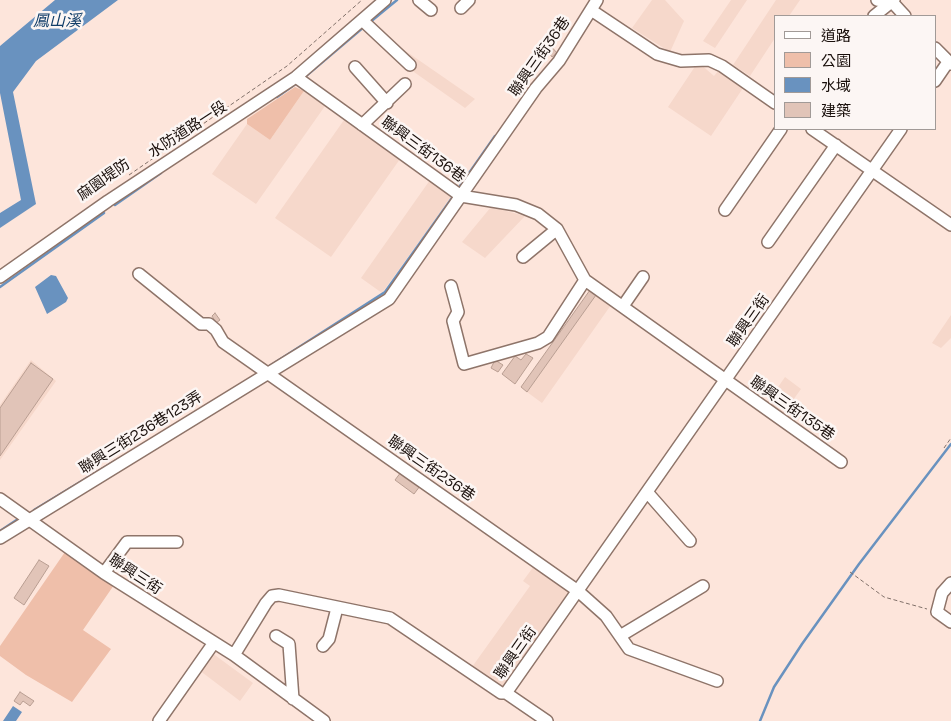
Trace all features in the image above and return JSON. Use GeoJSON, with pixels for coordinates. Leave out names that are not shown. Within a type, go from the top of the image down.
{"type":"FeatureCollection","features":[{"type":"Feature","properties":{"kind":"street","name":"水防道路一段"},"geometry":{"type":"LineString","coordinates":[[0,277],[108,200],[296,77],[365,23],[385,0]]}},
{"type":"Feature","properties":{"kind":"street"},"geometry":{"type":"LineString","coordinates":[[419,0],[431,10]]}},
{"type":"Feature","properties":{"kind":"street"},"geometry":{"type":"LineString","coordinates":[[877,0],[893,2],[904,15]]}},
{"type":"Feature","properties":{"kind":"street"},"geometry":{"type":"LineString","coordinates":[[875,15],[893,2]]}},
{"type":"Feature","properties":{"kind":"street","name":"聯興三街36巷"},"geometry":{"type":"LineString","coordinates":[[461,196],[536,88],[559,61],[594,5],[657,54],[681,61],[709,60],[722,66],[774,102]]}},
{"type":"Feature","properties":{"kind":"street"},"geometry":{"type":"LineString","coordinates":[[365,23],[410,65]]}},
{"type":"Feature","properties":{"kind":"street"},"geometry":{"type":"LineString","coordinates":[[936,49],[950,63],[936,80]]}},
{"type":"Feature","properties":{"kind":"street"},"geometry":{"type":"LineString","coordinates":[[355,67],[387,103]]}},
{"type":"Feature","properties":{"kind":"street","name":"聯興三街136巷"},"geometry":{"type":"LineString","coordinates":[[296,77],[461,196],[516,204],[538,214],[557,229],[585,280],[726,381]]}},
{"type":"Feature","properties":{"kind":"street"},"geometry":{"type":"LineString","coordinates":[[362,125],[406,84]]}},
{"type":"Feature","properties":{"kind":"street"},"geometry":{"type":"LineString","coordinates":[[725,210],[780,130]]}},
{"type":"Feature","properties":{"kind":"street"},"geometry":{"type":"LineString","coordinates":[[814,130],[951,225]]}},
{"type":"Feature","properties":{"kind":"street","name":"聯興三街"},"geometry":{"type":"LineString","coordinates":[[0,499],[104,574],[212,644],[234,655],[272,596],[279,596],[390,618],[501,693],[506,693],[900,130]]}},
{"type":"Feature","properties":{"kind":"street"},"geometry":{"type":"LineString","coordinates":[[768,242],[836,145]]}},
{"type":"Feature","properties":{"kind":"street"},"geometry":{"type":"LineString","coordinates":[[267,371],[388,298],[461,196]]}},
{"type":"Feature","properties":{"kind":"street"},"geometry":{"type":"LineString","coordinates":[[523,257],[557,229]]}},
{"type":"Feature","properties":{"kind":"street","name":"聯興三街236巷"},"geometry":{"type":"LineString","coordinates":[[139,274],[201,324],[209,324],[216,330],[223,342],[267,371],[578,591],[606,616],[629,649],[716,681]]}},
{"type":"Feature","properties":{"kind":"street"},"geometry":{"type":"LineString","coordinates":[[623,306],[643,277]]}},
{"type":"Feature","properties":{"kind":"street"},"geometry":{"type":"LineString","coordinates":[[451,286],[458,312],[453,321],[464,364],[538,343],[548,338],[585,280]]}},
{"type":"Feature","properties":{"kind":"street","name":"聯興三街236巷123弄"},"geometry":{"type":"LineString","coordinates":[[0,538],[267,371]]}},
{"type":"Feature","properties":{"kind":"street","name":"聯興三街135巷"},"geometry":{"type":"LineString","coordinates":[[726,381],[841,462]]}},
{"type":"Feature","properties":{"kind":"street"},"geometry":{"type":"LineString","coordinates":[[647,492],[690,541]]}},
{"type":"Feature","properties":{"kind":"street"},"geometry":{"type":"LineString","coordinates":[[104,574],[127,542],[177,542]]}},
{"type":"Feature","properties":{"kind":"street"},"geometry":{"type":"LineString","coordinates":[[951,583],[942,593],[937,612],[951,622]]}},
{"type":"Feature","properties":{"kind":"street"},"geometry":{"type":"LineString","coordinates":[[620,636],[703,586]]}},
{"type":"Feature","properties":{"kind":"street"},"geometry":{"type":"LineString","coordinates":[[323,646],[329,640],[337,608]]}},
{"type":"Feature","properties":{"kind":"street"},"geometry":{"type":"LineString","coordinates":[[276,636],[289,644],[293,699]]}},
{"type":"Feature","properties":{"kind":"street"},"geometry":{"type":"LineString","coordinates":[[159,721],[212,644]]}},
{"type":"Feature","properties":{"kind":"street"},"geometry":{"type":"LineString","coordinates":[[234,655],[324,721]]}},
{"type":"Feature","properties":{"kind":"street"},"geometry":{"type":"LineString","coordinates":[[506,693],[547,721]]}},
{"type":"Feature","properties":{"kind":"path","name":"麻園堤防"},"geometry":{"type":"LineString","coordinates":[[126,177],[287,66],[362,0]]}},
{"type":"Feature","properties":{"kind":"path"},"geometry":{"type":"LineString","coordinates":[[944,448],[951,438]]}},
{"type":"Feature","properties":{"kind":"path"},"geometry":{"type":"LineString","coordinates":[[850,572],[884,597],[937,612]]}},
{"type":"Feature","properties":{"kind":"shaded area"},"geometry":{"type":"Polygon","coordinates":[[[652,0],[665,0],[684,21],[670,52],[632,28],[652,0]]]}},
{"type":"Feature","properties":{"kind":"shaded area"},"geometry":{"type":"Polygon","coordinates":[[[731,0],[747,0],[715,48],[703,41],[731,0]]]}},
{"type":"Feature","properties":{"kind":"shaded area"},"geometry":{"type":"Polygon","coordinates":[[[776,0],[800,0],[790,15],[774,15],[774,40],[750,76],[733,65],[776,0]]]}},
{"type":"Feature","properties":{"kind":"shaded area"},"geometry":{"type":"Polygon","coordinates":[[[368,25],[475,99],[465,108],[414,72],[367,33],[368,25]]]}},
{"type":"Feature","properties":{"kind":"shaded area"},"geometry":{"type":"Polygon","coordinates":[[[698,62],[714,76],[719,70],[743,88],[711,136],[668,107],[698,62]]]}},
{"type":"Feature","properties":{"kind":"shaded area"},"geometry":{"type":"Polygon","coordinates":[[[304,91],[325,106],[256,204],[212,174],[247,124],[270,140],[304,91]]]}},
{"type":"Feature","properties":{"kind":"shaded area"},"geometry":{"type":"Polygon","coordinates":[[[344,120],[400,159],[331,257],[275,218],[344,120]]]}},
{"type":"Feature","properties":{"kind":"shaded area"},"geometry":{"type":"Polygon","coordinates":[[[430,180],[452,196],[382,293],[361,278],[430,180]]]}},
{"type":"Feature","properties":{"kind":"shaded area"},"geometry":{"type":"Polygon","coordinates":[[[491,207],[525,216],[485,258],[462,242],[491,207]]]}},
{"type":"Feature","properties":{"kind":"shaded area"},"geometry":{"type":"Polygon","coordinates":[[[596,295],[611,305],[542,403],[527,392],[596,295]]]}},
{"type":"Feature","properties":{"kind":"shaded area"},"geometry":{"type":"Polygon","coordinates":[[[951,315],[951,338],[941,348],[932,343],[951,315]]]}},
{"type":"Feature","properties":{"kind":"shaded area"},"geometry":{"type":"Polygon","coordinates":[[[31,360],[56,381],[0,460],[0,405],[31,360]]]}},
{"type":"Feature","properties":{"kind":"shaded area"},"geometry":{"type":"Polygon","coordinates":[[[785,377],[801,389],[783,414],[767,403],[785,377]]]}},
{"type":"Feature","properties":{"kind":"shaded area"},"geometry":{"type":"Polygon","coordinates":[[[534,566],[572,593],[504,690],[472,667],[530,586],[523,581],[534,566]]]}},
{"type":"Feature","properties":{"kind":"shaded area"},"geometry":{"type":"Polygon","coordinates":[[[212,653],[253,683],[240,701],[199,670],[212,653]]]}},
{"type":"Feature","properties":{"kind":"green space"},"geometry":{"type":"Polygon","coordinates":[[[295,87],[304,91],[270,140],[247,124],[247,119],[295,87]]]}},
{"type":"Feature","properties":{"kind":"green space"},"geometry":{"type":"Polygon","coordinates":[[[65,552],[114,585],[83,630],[111,649],[72,702],[26,675],[0,656],[0,646],[65,552]]]}},
{"type":"Feature","properties":{"kind":"water","name":"鳳山溪"},"geometry":{"type":"Polygon","coordinates":[[[55,0],[118,0],[36,61],[13,92],[36,204],[0,228],[0,213],[21,200],[0,93],[0,46],[55,0]]]}},
{"type":"Feature","properties":{"kind":"water"},"geometry":{"type":"Polygon","coordinates":[[[51,275],[56,276],[68,298],[66,302],[47,314],[35,287],[51,275]]]}},
{"type":"Feature","properties":{"kind":"water"},"geometry":{"type":"Polygon","coordinates":[[[13,706],[22,712],[16,721],[3,721],[13,706]]]}},
{"type":"Feature","properties":{"kind":"building"},"geometry":{"type":"Polygon","coordinates":[[[550,45],[557,53],[552,57],[546,49],[550,45]]]}},
{"type":"Feature","properties":{"kind":"building"},"geometry":{"type":"Polygon","coordinates":[[[590,290],[596,295],[527,392],[521,387],[590,290]]]}},
{"type":"Feature","properties":{"kind":"building"},"geometry":{"type":"Polygon","coordinates":[[[215,313],[220,320],[216,323],[212,316],[215,313]]]}},
{"type":"Feature","properties":{"kind":"building"},"geometry":{"type":"Polygon","coordinates":[[[526,354],[533,358],[515,384],[502,374],[515,356],[521,360],[526,354]]]}},
{"type":"Feature","properties":{"kind":"building"},"geometry":{"type":"Polygon","coordinates":[[[495,360],[503,365],[498,372],[491,368],[495,360]]]}},
{"type":"Feature","properties":{"kind":"building"},"geometry":{"type":"Polygon","coordinates":[[[31,363],[53,379],[0,456],[0,408],[31,363]]]}},
{"type":"Feature","properties":{"kind":"building"},"geometry":{"type":"Polygon","coordinates":[[[401,472],[420,486],[414,494],[395,480],[401,472]]]}},
{"type":"Feature","properties":{"kind":"building"},"geometry":{"type":"Polygon","coordinates":[[[39,560],[49,566],[24,605],[14,598],[39,560]]]}},
{"type":"Feature","properties":{"kind":"building"},"geometry":{"type":"Polygon","coordinates":[[[20,692],[34,701],[30,706],[23,701],[20,705],[14,701],[20,692]]]}},
{"type":"Feature","properties":{"kind":"waterway"},"geometry":{"type":"LineString","coordinates":[[369,23],[397,0]]}},
{"type":"Feature","properties":{"kind":"waterway"},"geometry":{"type":"LineString","coordinates":[[306,76],[365,26]]}},
{"type":"Feature","properties":{"kind":"waterway"},"geometry":{"type":"LineString","coordinates":[[277,97],[297,83]]}},
{"type":"Feature","properties":{"kind":"waterway"},"geometry":{"type":"LineString","coordinates":[[460,186],[495,136]]}},
{"type":"Feature","properties":{"kind":"waterway"},"geometry":{"type":"LineString","coordinates":[[115,205],[161,173]]}},
{"type":"Feature","properties":{"kind":"waterway"},"geometry":{"type":"LineString","coordinates":[[268,367],[385,292],[452,198]]}},
{"type":"Feature","properties":{"kind":"waterway"},"geometry":{"type":"LineString","coordinates":[[0,287],[104,213]]}},
{"type":"Feature","properties":{"kind":"waterway"},"geometry":{"type":"LineString","coordinates":[[760,721],[774,687],[802,644],[859,564],[951,444]]}},
{"type":"Feature","properties":{"kind":"waterway"},"geometry":{"type":"LineString","coordinates":[[34,510],[118,459]]}},
{"type":"Feature","properties":{"kind":"waterway"},"geometry":{"type":"LineString","coordinates":[[0,531],[18,519]]}}]}
